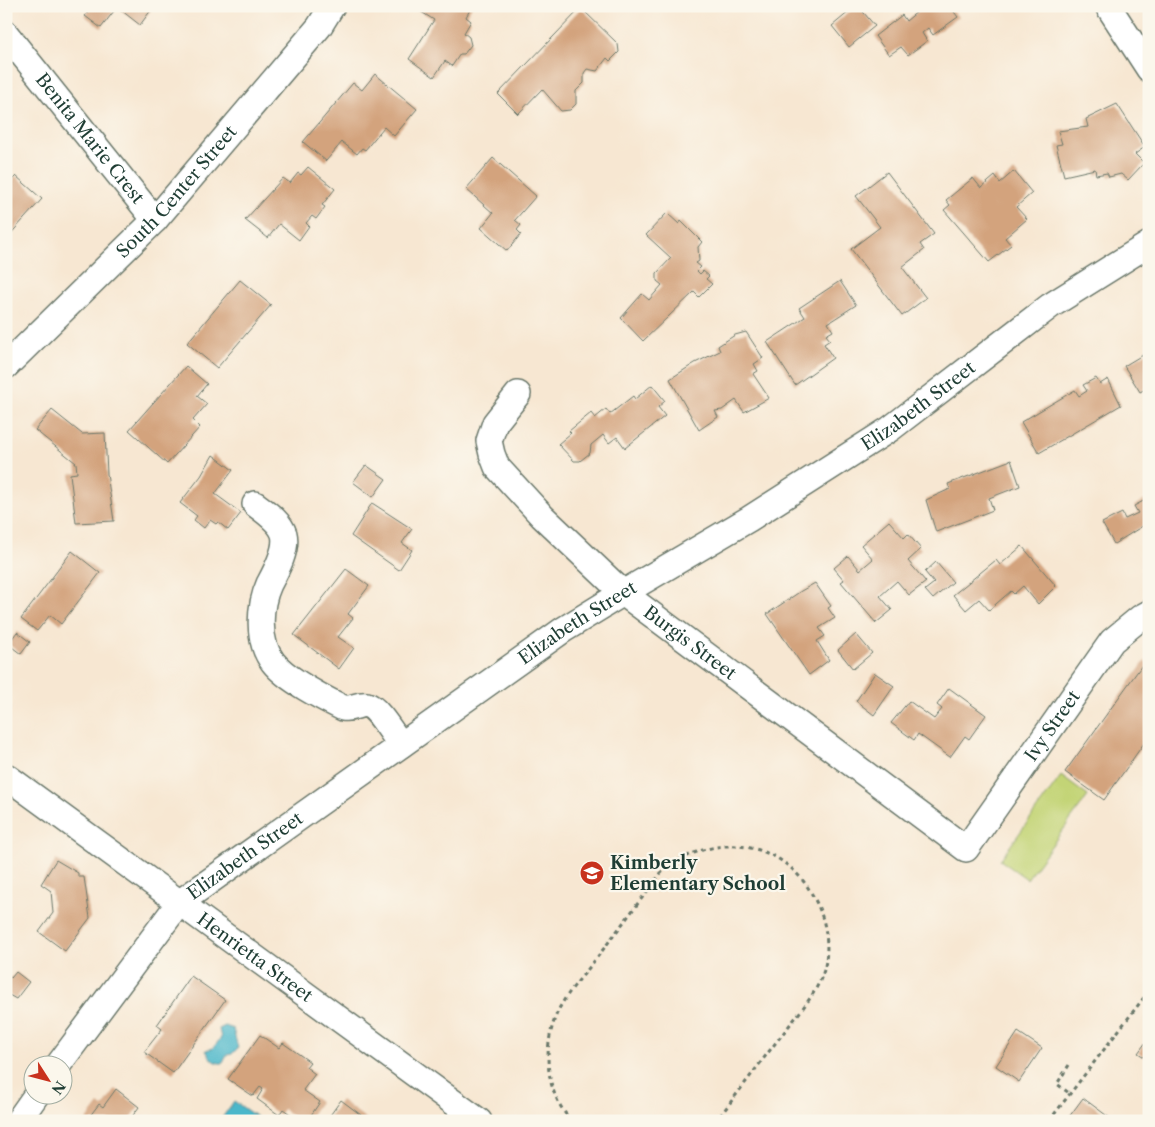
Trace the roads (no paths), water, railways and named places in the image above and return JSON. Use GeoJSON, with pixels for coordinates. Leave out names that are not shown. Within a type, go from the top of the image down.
{"type":"FeatureCollection","features":[{"type":"Feature","properties":{"kind":"street","name":"South Center Street"},"geometry":{"type":"LineString","coordinates":[[6,366],[155,220],[319,27],[332,6]]}},
{"type":"Feature","properties":{"kind":"street"},"geometry":{"type":"LineString","coordinates":[[1108,6],[1149,70]]}},
{"type":"Feature","properties":{"kind":"street","name":"Benita Marie Crest"},"geometry":{"type":"LineString","coordinates":[[6,34],[155,220]]}},
{"type":"Feature","properties":{"kind":"street","name":"Elizabeth Street"},"geometry":{"type":"LineString","coordinates":[[66,1054],[179,903],[563,630],[749,519],[890,429],[1050,306],[1149,244]]}},
{"type":"Feature","properties":{"kind":"street","name":"Burgis Street"},"geometry":{"type":"LineString","coordinates":[[518,394],[495,423],[489,442],[497,467],[542,516],[623,593],[966,849]]}},
{"type":"Feature","properties":{"kind":"street"},"geometry":{"type":"LineString","coordinates":[[255,504],[279,525],[285,536],[281,560],[265,593],[261,612],[262,632],[268,653],[273,662],[293,679],[343,708],[348,710],[364,704],[370,706],[382,718],[401,745]]}},
{"type":"Feature","properties":{"kind":"street","name":"Ivy Street"},"geometry":{"type":"LineString","coordinates":[[966,849],[1112,641],[1149,613]]}},
{"type":"Feature","properties":{"kind":"street","name":"Henrietta Street"},"geometry":{"type":"LineString","coordinates":[[6,776],[479,1121]]}},
{"type":"Feature","properties":{"kind":"street"},"geometry":{"type":"LineString","coordinates":[[18,1121],[30,1104]]}},
{"type":"Feature","properties":{"kind":"water"},"geometry":{"type":"Polygon","coordinates":[[[225,1026],[233,1029],[238,1048],[232,1054],[227,1055],[223,1063],[217,1063],[212,1060],[206,1050],[213,1048],[221,1038],[219,1029],[225,1026]]]}},
{"type":"Feature","properties":{"kind":"water"},"geometry":{"type":"Polygon","coordinates":[[[234,1101],[262,1121],[226,1121],[222,1118],[234,1101]]]}},
{"type":"Feature","properties":{"kind":"place","name":"Kimberly Elementary School"},"geometry":{"type":"Point","coordinates":[592,873]}}]}
